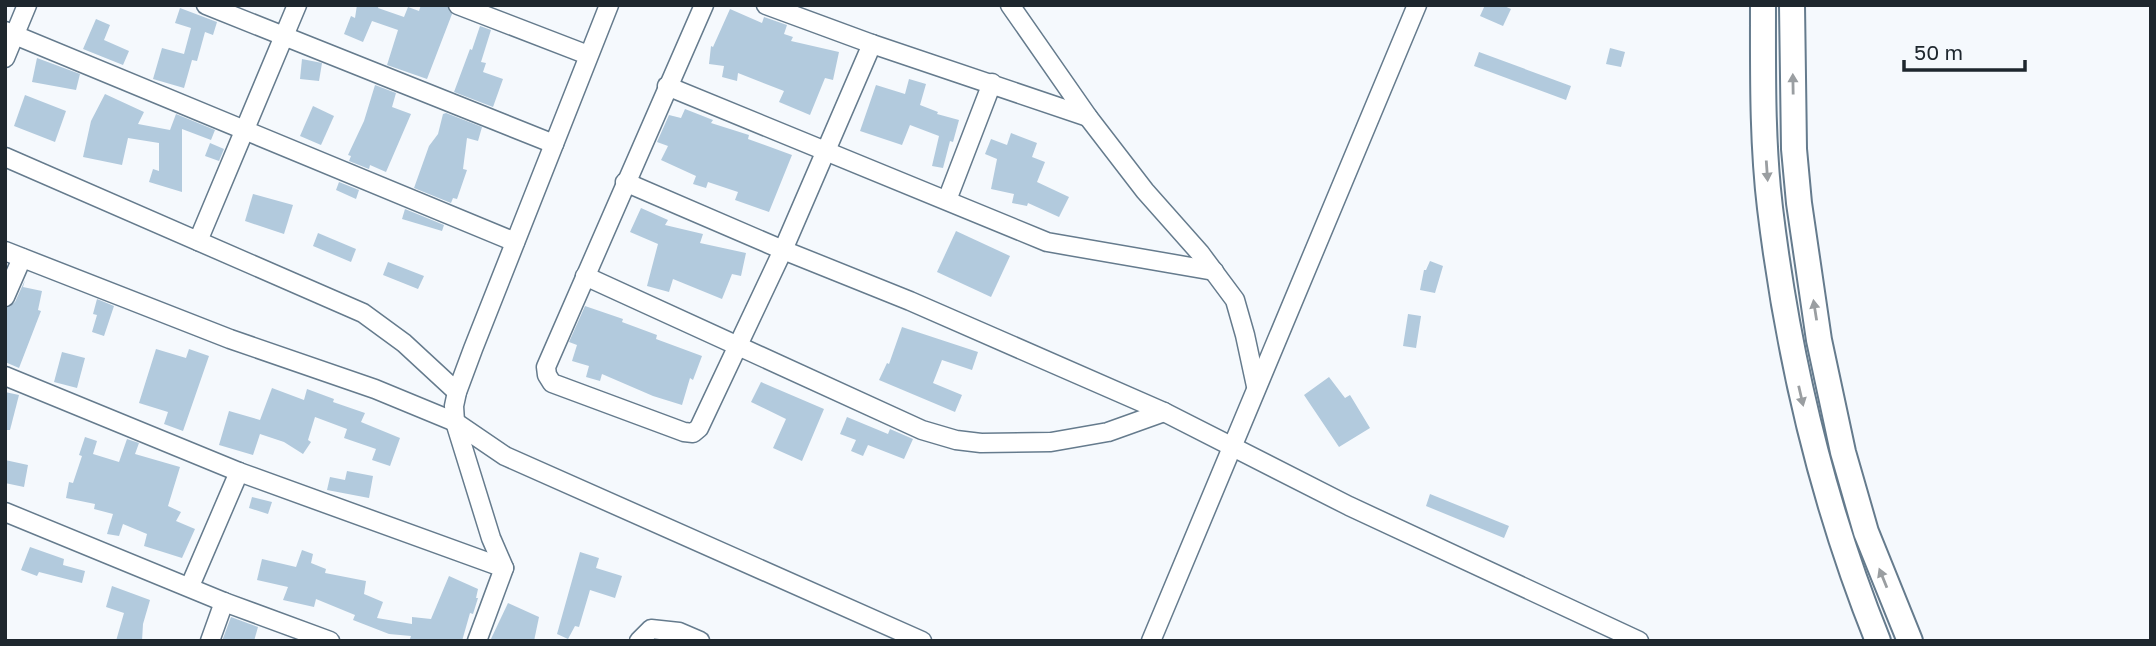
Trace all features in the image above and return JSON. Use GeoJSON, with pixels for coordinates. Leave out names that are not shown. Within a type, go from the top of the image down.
{"type":"FeatureCollection","features":[{"type":"Feature","properties":{"kind":"main road"},"geometry":{"type":"LineString","coordinates":[[1763,5],[1763,81],[1770,206],[1791,348],[1815,453],[1841,541],[1878,641]]}},
{"type":"Feature","properties":{"kind":"main road"},"geometry":{"type":"LineString","coordinates":[[1792,5],[1794,149],[1799,204],[1819,341],[1843,452],[1866,532],[1910,641]]}},
{"type":"Feature","properties":{"kind":"main road"},"geometry":{"type":"LineString","coordinates":[[1791,348],[1819,341]]}},
{"type":"Feature","properties":{"kind":"street"},"geometry":{"type":"LineString","coordinates":[[5,58],[10,33],[27,5]]}},
{"type":"Feature","properties":{"kind":"street"},"geometry":{"type":"LineString","coordinates":[[205,5],[554,144]]}},
{"type":"Feature","properties":{"kind":"street"},"geometry":{"type":"LineString","coordinates":[[198,241],[297,5]]}},
{"type":"Feature","properties":{"kind":"street"},"geometry":{"type":"LineString","coordinates":[[458,5],[588,55]]}},
{"type":"Feature","properties":{"kind":"street"},"geometry":{"type":"LineString","coordinates":[[477,641],[504,568],[478,498],[455,422],[454,406],[457,392],[609,5]]}},
{"type":"Feature","properties":{"kind":"street"},"geometry":{"type":"LineString","coordinates":[[704,5],[550,357],[547,375],[552,383],[684,432],[693,433],[699,428],[783,250],[873,44]]}},
{"type":"Feature","properties":{"kind":"street"},"geometry":{"type":"LineString","coordinates":[[766,5],[1088,117]]}},
{"type":"Feature","properties":{"kind":"street"},"geometry":{"type":"LineString","coordinates":[[1010,5],[1088,117],[1235,300],[1256,386]]}},
{"type":"Feature","properties":{"kind":"street"},"geometry":{"type":"LineString","coordinates":[[1151,641],[1417,5]]}},
{"type":"Feature","properties":{"kind":"street"},"geometry":{"type":"LineString","coordinates":[[10,33],[516,242]]}},
{"type":"Feature","properties":{"kind":"street"},"geometry":{"type":"LineString","coordinates":[[947,200],[992,83]]}},
{"type":"Feature","properties":{"kind":"street"},"geometry":{"type":"LineString","coordinates":[[667,86],[1047,242],[1214,271]]}},
{"type":"Feature","properties":{"kind":"street"},"geometry":{"type":"LineString","coordinates":[[5,157],[363,313],[404,343],[457,392]]}},
{"type":"Feature","properties":{"kind":"street"},"geometry":{"type":"LineString","coordinates":[[625,182],[783,250],[910,300],[1164,412],[1349,506],[1639,641]]}},
{"type":"Feature","properties":{"kind":"street"},"geometry":{"type":"LineString","coordinates":[[5,297],[13,255],[230,339],[375,389],[455,422],[505,456],[922,641]]}},
{"type":"Feature","properties":{"kind":"street"},"geometry":{"type":"LineString","coordinates":[[585,276],[922,430],[956,440],[981,443],[1051,442],[1108,432],[1164,412]]}},
{"type":"Feature","properties":{"kind":"street"},"geometry":{"type":"LineString","coordinates":[[5,376],[239,472],[504,568]]}},
{"type":"Feature","properties":{"kind":"street"},"geometry":{"type":"LineString","coordinates":[[190,586],[239,472]]}},
{"type":"Feature","properties":{"kind":"street"},"geometry":{"type":"LineString","coordinates":[[5,512],[330,641]]}},
{"type":"Feature","properties":{"kind":"street"},"geometry":{"type":"LineString","coordinates":[[210,641],[224,601]]}},
{"type":"Feature","properties":{"kind":"street"},"geometry":{"type":"LineString","coordinates":[[639,641],[651,629],[679,632],[700,641]]}},
{"type":"Feature","properties":{"kind":"building"},"geometry":{"type":"Polygon","coordinates":[[[357,5],[379,5],[378,8],[404,17],[408,7],[419,11],[421,5],[447,5],[452,14],[427,79],[387,65],[398,30],[372,21],[363,42],[344,34],[351,16],[355,18],[357,5]]]}},
{"type":"Feature","properties":{"kind":"building"},"geometry":{"type":"Polygon","coordinates":[[[1485,5],[1502,5],[1511,9],[1503,26],[1480,16],[1485,5]]]}},
{"type":"Feature","properties":{"kind":"building"},"geometry":{"type":"Polygon","coordinates":[[[180,8],[217,22],[213,35],[205,32],[197,61],[192,60],[184,88],[153,79],[162,48],[184,54],[191,28],[175,23],[180,8]]]}},
{"type":"Feature","properties":{"kind":"building"},"geometry":{"type":"Polygon","coordinates":[[[730,9],[762,23],[764,17],[787,25],[784,34],[793,37],[791,41],[839,52],[833,80],[825,78],[810,115],[779,102],[784,91],[738,73],[737,81],[722,77],[724,66],[709,64],[711,46],[713,47],[730,9]]]}},
{"type":"Feature","properties":{"kind":"building"},"geometry":{"type":"Polygon","coordinates":[[[96,19],[110,25],[104,40],[129,51],[123,65],[83,49],[96,19]]]}},
{"type":"Feature","properties":{"kind":"building"},"geometry":{"type":"Polygon","coordinates":[[[480,26],[491,30],[481,62],[486,63],[483,72],[503,79],[493,107],[454,92],[480,26]]]}},
{"type":"Feature","properties":{"kind":"building"},"geometry":{"type":"Polygon","coordinates":[[[1610,48],[1625,52],[1621,67],[1606,64],[1610,48]]]}},
{"type":"Feature","properties":{"kind":"building"},"geometry":{"type":"Polygon","coordinates":[[[1479,52],[1571,86],[1566,100],[1474,66],[1479,52]]]}},
{"type":"Feature","properties":{"kind":"building"},"geometry":{"type":"Polygon","coordinates":[[[37,58],[80,74],[76,90],[32,82],[37,58]]]}},
{"type":"Feature","properties":{"kind":"building"},"geometry":{"type":"Polygon","coordinates":[[[302,59],[322,63],[319,81],[300,79],[302,59]]]}},
{"type":"Feature","properties":{"kind":"building"},"geometry":{"type":"Polygon","coordinates":[[[909,79],[926,84],[920,105],[938,112],[937,114],[959,120],[943,168],[932,166],[939,136],[910,125],[902,145],[860,131],[876,85],[905,94],[909,79]]]}},
{"type":"Feature","properties":{"kind":"building"},"geometry":{"type":"Polygon","coordinates":[[[375,85],[396,93],[392,107],[411,114],[386,172],[370,165],[369,169],[349,161],[351,156],[348,155],[364,121],[375,85]]]}},
{"type":"Feature","properties":{"kind":"building"},"geometry":{"type":"Polygon","coordinates":[[[105,94],[144,112],[138,124],[170,130],[176,114],[215,130],[211,140],[182,129],[182,192],[149,182],[153,169],[159,171],[159,143],[128,138],[122,165],[83,157],[91,121],[105,94]]]}},
{"type":"Feature","properties":{"kind":"building"},"geometry":{"type":"Polygon","coordinates":[[[25,95],[66,111],[55,142],[14,126],[25,95]]]}},
{"type":"Feature","properties":{"kind":"building"},"geometry":{"type":"Polygon","coordinates":[[[313,106],[334,116],[321,145],[300,136],[313,106]]]}},
{"type":"Feature","properties":{"kind":"building"},"geometry":{"type":"Polygon","coordinates":[[[685,109],[713,120],[711,123],[749,135],[748,139],[792,155],[769,212],[735,200],[738,192],[708,182],[706,188],[693,184],[696,176],[661,160],[668,146],[657,142],[669,115],[681,118],[685,109]]]}},
{"type":"Feature","properties":{"kind":"building"},"geometry":{"type":"Polygon","coordinates":[[[443,114],[482,127],[478,141],[467,138],[463,169],[467,170],[457,199],[453,198],[451,203],[414,188],[429,146],[438,134],[443,114]]]}},
{"type":"Feature","properties":{"kind":"building"},"geometry":{"type":"Polygon","coordinates":[[[1011,133],[1037,143],[1032,157],[1045,162],[1037,182],[1069,197],[1059,217],[1028,203],[1027,206],[1012,203],[1014,194],[991,189],[997,159],[985,154],[991,139],[1007,145],[1011,133]]]}},
{"type":"Feature","properties":{"kind":"building"},"geometry":{"type":"Polygon","coordinates":[[[210,143],[224,149],[219,161],[205,156],[210,143]]]}},
{"type":"Feature","properties":{"kind":"building"},"geometry":{"type":"Polygon","coordinates":[[[339,182],[359,190],[356,199],[336,190],[339,182]]]}},
{"type":"Feature","properties":{"kind":"building"},"geometry":{"type":"Polygon","coordinates":[[[253,194],[293,205],[284,234],[245,221],[253,194]]]}},
{"type":"Feature","properties":{"kind":"building"},"geometry":{"type":"Polygon","coordinates":[[[641,208],[668,220],[665,225],[703,234],[700,243],[746,253],[741,276],[732,274],[722,299],[673,279],[669,292],[647,286],[658,244],[630,232],[641,208]]]}},
{"type":"Feature","properties":{"kind":"building"},"geometry":{"type":"Polygon","coordinates":[[[405,209],[444,225],[442,231],[402,219],[405,209]]]}},
{"type":"Feature","properties":{"kind":"building"},"geometry":{"type":"Polygon","coordinates":[[[956,231],[1010,256],[991,297],[937,272],[956,231]]]}},
{"type":"Feature","properties":{"kind":"building"},"geometry":{"type":"Polygon","coordinates":[[[318,233],[356,249],[351,262],[313,246],[318,233]]]}},
{"type":"Feature","properties":{"kind":"building"},"geometry":{"type":"Polygon","coordinates":[[[1430,261],[1443,266],[1435,293],[1420,290],[1424,270],[1430,261]]]}},
{"type":"Feature","properties":{"kind":"building"},"geometry":{"type":"Polygon","coordinates":[[[388,262],[424,276],[418,289],[383,275],[388,262]]]}},
{"type":"Feature","properties":{"kind":"building"},"geometry":{"type":"Polygon","coordinates":[[[25,280],[23,287],[42,291],[38,310],[41,311],[19,368],[5,362],[5,308],[15,302],[25,280]]]}},
{"type":"Feature","properties":{"kind":"building"},"geometry":{"type":"Polygon","coordinates":[[[97,299],[114,306],[104,336],[92,332],[97,315],[93,314],[97,299]]]}},
{"type":"Feature","properties":{"kind":"building"},"geometry":{"type":"Polygon","coordinates":[[[585,306],[623,319],[622,322],[657,335],[656,339],[702,356],[693,380],[690,378],[682,405],[602,374],[600,381],[586,377],[589,366],[572,361],[577,345],[569,342],[585,306]]]}},
{"type":"Feature","properties":{"kind":"building"},"geometry":{"type":"Polygon","coordinates":[[[1408,314],[1421,316],[1416,348],[1403,346],[1408,314]]]}},
{"type":"Feature","properties":{"kind":"building"},"geometry":{"type":"Polygon","coordinates":[[[902,327],[978,352],[972,370],[942,360],[933,383],[962,395],[955,412],[879,380],[887,363],[889,364],[902,327]]]}},
{"type":"Feature","properties":{"kind":"building"},"geometry":{"type":"Polygon","coordinates":[[[156,349],[186,358],[189,349],[209,356],[183,431],[164,424],[168,412],[139,403],[156,349]]]}},
{"type":"Feature","properties":{"kind":"building"},"geometry":{"type":"Polygon","coordinates":[[[62,352],[85,358],[77,388],[54,382],[62,352]]]}},
{"type":"Feature","properties":{"kind":"building"},"geometry":{"type":"Polygon","coordinates":[[[1329,377],[1345,398],[1350,395],[1370,428],[1339,447],[1304,395],[1329,377]]]}},
{"type":"Feature","properties":{"kind":"building"},"geometry":{"type":"Polygon","coordinates":[[[761,382],[824,409],[802,461],[773,448],[786,419],[751,402],[761,382]]]}},
{"type":"Feature","properties":{"kind":"building"},"geometry":{"type":"Polygon","coordinates":[[[272,388],[304,400],[307,389],[365,413],[361,422],[400,438],[390,466],[372,460],[376,449],[344,438],[347,429],[315,417],[308,440],[311,442],[303,454],[284,442],[260,434],[253,455],[219,445],[229,411],[260,420],[272,388]]]}},
{"type":"Feature","properties":{"kind":"building"},"geometry":{"type":"Polygon","coordinates":[[[5,392],[19,395],[10,430],[5,430],[5,392]]]}},
{"type":"Feature","properties":{"kind":"building"},"geometry":{"type":"Polygon","coordinates":[[[847,417],[888,434],[890,429],[913,439],[904,459],[868,445],[863,456],[851,451],[856,440],[840,434],[847,417]]]}},
{"type":"Feature","properties":{"kind":"building"},"geometry":{"type":"Polygon","coordinates":[[[85,437],[97,441],[93,454],[119,462],[127,439],[139,443],[135,454],[180,467],[168,506],[181,512],[176,521],[195,529],[182,558],[144,546],[147,534],[123,524],[119,536],[107,534],[113,514],[94,509],[95,504],[66,498],[69,482],[73,483],[82,456],[79,455],[85,437]]]}},
{"type":"Feature","properties":{"kind":"building"},"geometry":{"type":"Polygon","coordinates":[[[5,460],[28,465],[24,487],[5,483],[5,460]]]}},
{"type":"Feature","properties":{"kind":"building"},"geometry":{"type":"Polygon","coordinates":[[[347,471],[373,476],[369,498],[327,490],[330,477],[345,480],[347,471]]]}},
{"type":"Feature","properties":{"kind":"building"},"geometry":{"type":"Polygon","coordinates":[[[1430,494],[1509,526],[1504,538],[1426,506],[1430,494]]]}},
{"type":"Feature","properties":{"kind":"building"},"geometry":{"type":"Polygon","coordinates":[[[252,497],[272,502],[268,514],[249,508],[252,497]]]}},
{"type":"Feature","properties":{"kind":"building"},"geometry":{"type":"Polygon","coordinates":[[[30,547],[64,559],[63,565],[85,571],[82,583],[39,572],[37,576],[21,570],[30,547]]]}},
{"type":"Feature","properties":{"kind":"building"},"geometry":{"type":"Polygon","coordinates":[[[302,550],[313,554],[311,563],[326,569],[325,573],[366,581],[364,594],[383,602],[377,618],[412,624],[412,617],[431,619],[449,576],[478,589],[478,598],[473,614],[470,613],[462,641],[410,639],[411,636],[389,634],[353,620],[355,615],[316,599],[314,607],[283,600],[288,587],[257,580],[262,559],[296,567],[302,550]]]}},
{"type":"Feature","properties":{"kind":"building"},"geometry":{"type":"Polygon","coordinates":[[[580,552],[599,558],[596,568],[622,576],[615,598],[590,590],[579,627],[575,626],[568,639],[557,634],[580,552]]]}},
{"type":"Feature","properties":{"kind":"building"},"geometry":{"type":"Polygon","coordinates":[[[112,586],[150,600],[143,624],[142,641],[116,641],[124,613],[106,607],[112,586]]]}},
{"type":"Feature","properties":{"kind":"building"},"geometry":{"type":"Polygon","coordinates":[[[508,603],[539,617],[534,641],[490,641],[508,603]]]}},
{"type":"Feature","properties":{"kind":"building"},"geometry":{"type":"Polygon","coordinates":[[[231,617],[258,627],[254,641],[222,641],[231,617]]]}}]}
